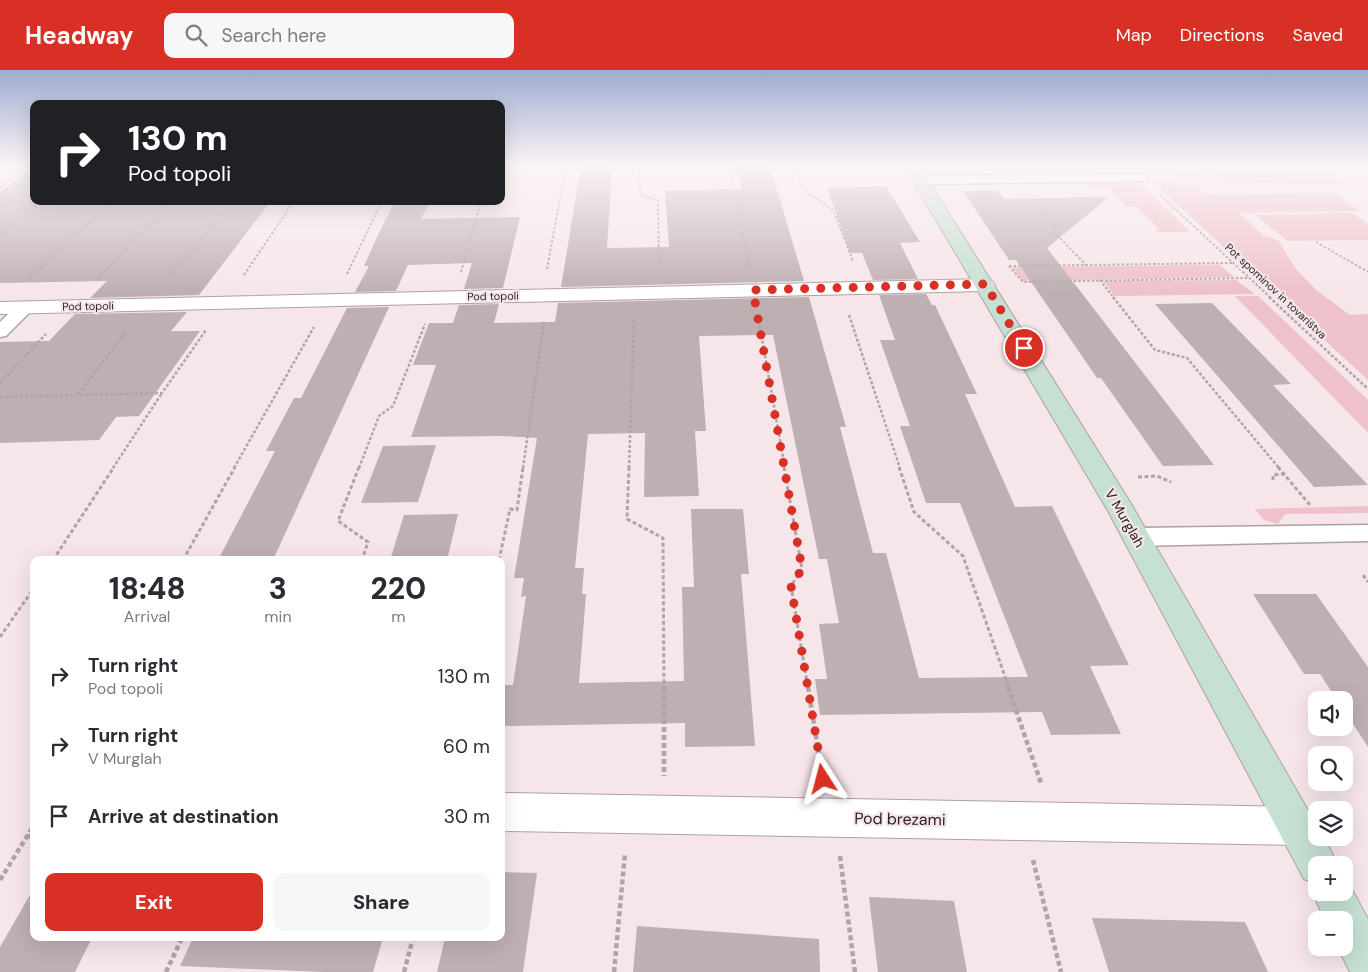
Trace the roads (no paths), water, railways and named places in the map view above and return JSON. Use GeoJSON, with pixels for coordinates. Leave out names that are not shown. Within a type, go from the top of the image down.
{"type":"FeatureCollection","features":[{"type":"Feature","properties":{"kind":"street","name":"V Murglah"},"geometry":{"type":"LineString","coordinates":[[937,208],[985,284],[1136,538],[1313,856]]}},
{"type":"Feature","properties":{"kind":"street","name":"Pod topoli"},"geometry":{"type":"LineString","coordinates":[[0,308],[985,284]]}},
{"type":"Feature","properties":{"kind":"street","name":"Pod brezami"},"geometry":{"type":"LineString","coordinates":[[505,812],[1298,826]]}},
{"type":"Feature","properties":{"kind":"street"},"geometry":{"type":"LineString","coordinates":[[1337,901],[1368,963]]}},
{"type":"Feature","properties":{"kind":"lane"},"geometry":{"type":"LineString","coordinates":[[0,332],[26,307]]}},
{"type":"Feature","properties":{"kind":"lane"},"geometry":{"type":"LineString","coordinates":[[1136,538],[1368,533]]}}]}
